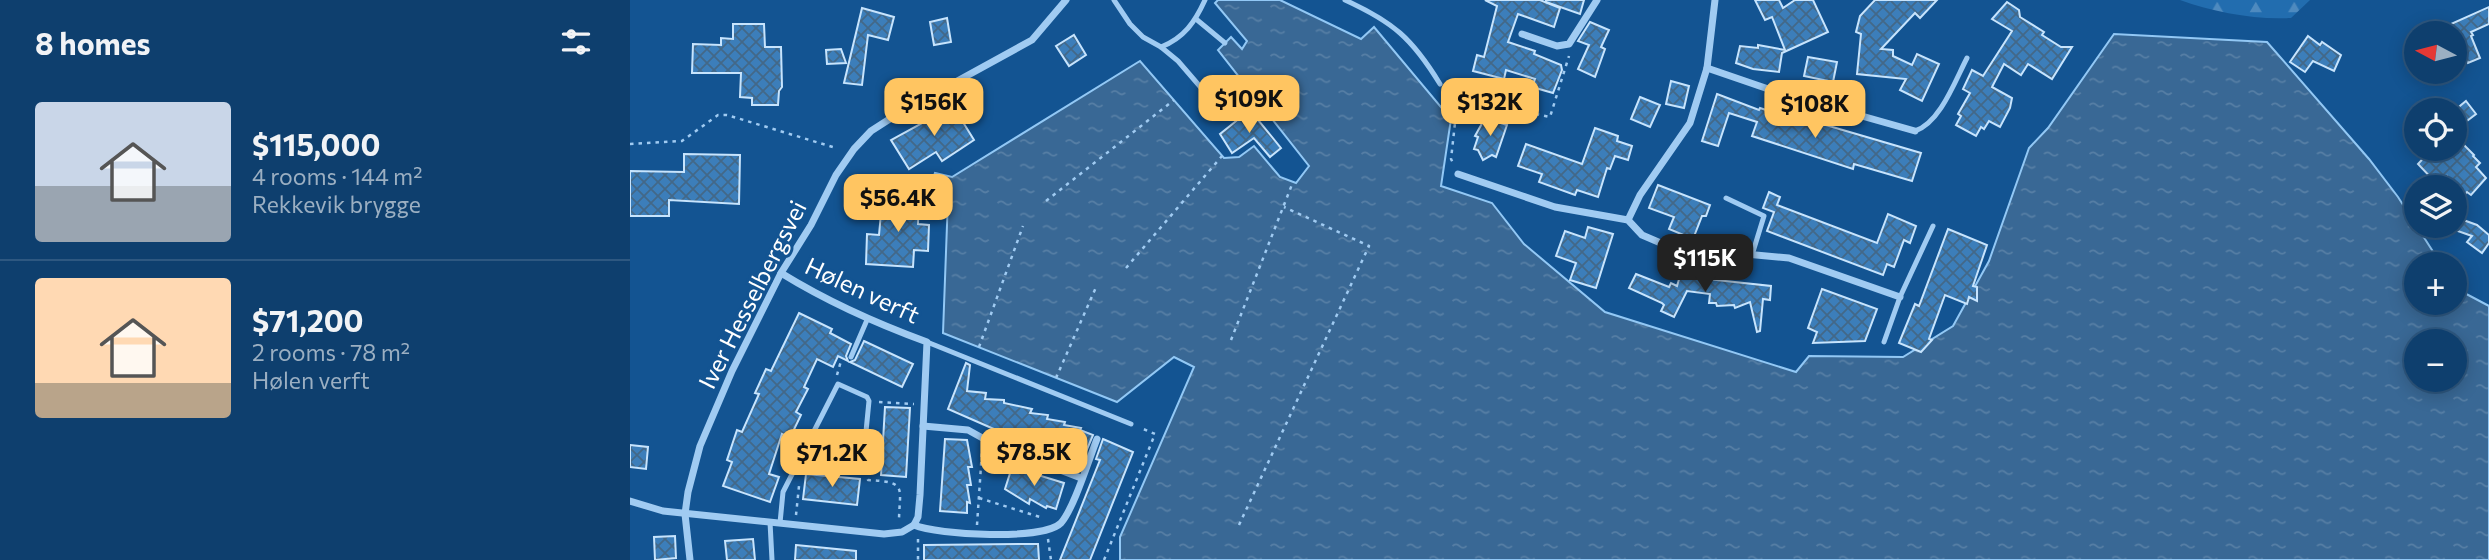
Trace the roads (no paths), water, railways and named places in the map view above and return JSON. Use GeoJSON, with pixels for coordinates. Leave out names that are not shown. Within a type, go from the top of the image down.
{"type":"FeatureCollection","features":[{"type":"Feature","properties":{"kind":"street","name":"Iver Hesselbergsvei"},"geometry":{"type":"LineString","coordinates":[[690,560],[685,514],[700,446],[732,372],[781,273],[854,149],[871,131],[899,113],[1032,40],[1066,0]]}},
{"type":"Feature","properties":{"kind":"street"},"geometry":{"type":"LineString","coordinates":[[1522,34],[1558,46],[1569,44],[1597,0]]}},
{"type":"Feature","properties":{"kind":"street"},"geometry":{"type":"LineString","coordinates":[[1628,220],[1640,195],[1690,123],[1707,68],[1715,0]]}},
{"type":"Feature","properties":{"kind":"street"},"geometry":{"type":"LineString","coordinates":[[1707,68],[1777,92],[1915,131]]}},
{"type":"Feature","properties":{"kind":"street"},"geometry":{"type":"LineString","coordinates":[[1458,174],[1555,207],[1628,220],[1642,235],[1670,247],[1789,258],[1900,297]]}},
{"type":"Feature","properties":{"kind":"street","name":"Hølen verft"},"geometry":{"type":"LineString","coordinates":[[781,273],[822,298],[867,320],[927,342],[916,526]]}},
{"type":"Feature","properties":{"kind":"street"},"geometry":{"type":"LineString","coordinates":[[923,426],[968,430],[995,444],[1081,478]]}},
{"type":"Feature","properties":{"kind":"street"},"geometry":{"type":"LineString","coordinates":[[630,501],[663,511],[685,514],[884,534],[902,532],[916,526],[945,533],[1047,531],[1061,523],[1068,512],[1097,439]]}},
{"type":"Feature","properties":{"kind":"lane"},"geometry":{"type":"LineString","coordinates":[[1114,0],[1130,24],[1143,37],[1178,61],[1222,112]]}},
{"type":"Feature","properties":{"kind":"lane"},"geometry":{"type":"LineString","coordinates":[[1161,47],[1184,35],[1205,0]]}},
{"type":"Feature","properties":{"kind":"lane"},"geometry":{"type":"LineString","coordinates":[[1345,0],[1387,21],[1407,38],[1440,84]]}},
{"type":"Feature","properties":{"kind":"lane"},"geometry":{"type":"LineString","coordinates":[[1196,19],[1225,43]]}},
{"type":"Feature","properties":{"kind":"lane"},"geometry":{"type":"LineString","coordinates":[[1915,131],[1923,128],[1936,116],[1967,58]]}},
{"type":"Feature","properties":{"kind":"lane"},"geometry":{"type":"LineString","coordinates":[[1726,198],[1764,216],[1752,255]]}},
{"type":"Feature","properties":{"kind":"lane"},"geometry":{"type":"LineString","coordinates":[[1884,342],[1900,297],[1933,226]]}},
{"type":"Feature","properties":{"kind":"lane"},"geometry":{"type":"LineString","coordinates":[[851,357],[867,320]]}},
{"type":"Feature","properties":{"kind":"lane"},"geometry":{"type":"LineString","coordinates":[[927,342],[1131,424]]}},
{"type":"Feature","properties":{"kind":"lane"},"geometry":{"type":"LineString","coordinates":[[780,523],[783,492],[838,384],[865,395],[869,401],[863,462],[801,458]]}},
{"type":"Feature","properties":{"kind":"lane"},"geometry":{"type":"LineString","coordinates":[[770,522],[772,560]]}},
{"type":"Feature","properties":{"kind":"water"},"geometry":{"type":"Polygon","coordinates":[[[1218,0],[1280,0],[1361,39],[1374,27],[1451,119],[1441,186],[1492,203],[1524,244],[1605,312],[1796,372],[1809,356],[1903,357],[1953,326],[1989,261],[2029,148],[2048,128],[2114,34],[2267,42],[2369,159],[2398,197],[2404,206],[2404,238],[2424,238],[2433,252],[2404,252],[2404,315],[2467,315],[2467,294],[2489,306],[2489,560],[1120,560],[1120,537],[1194,367],[1174,357],[1117,402],[943,333],[948,198],[926,197],[935,173],[952,177],[1140,61],[1224,158],[1239,157],[1254,146],[1280,177],[1296,183],[1309,166],[1218,50],[1231,37],[1242,49],[1247,41],[1215,3],[1218,0]]]}}]}
